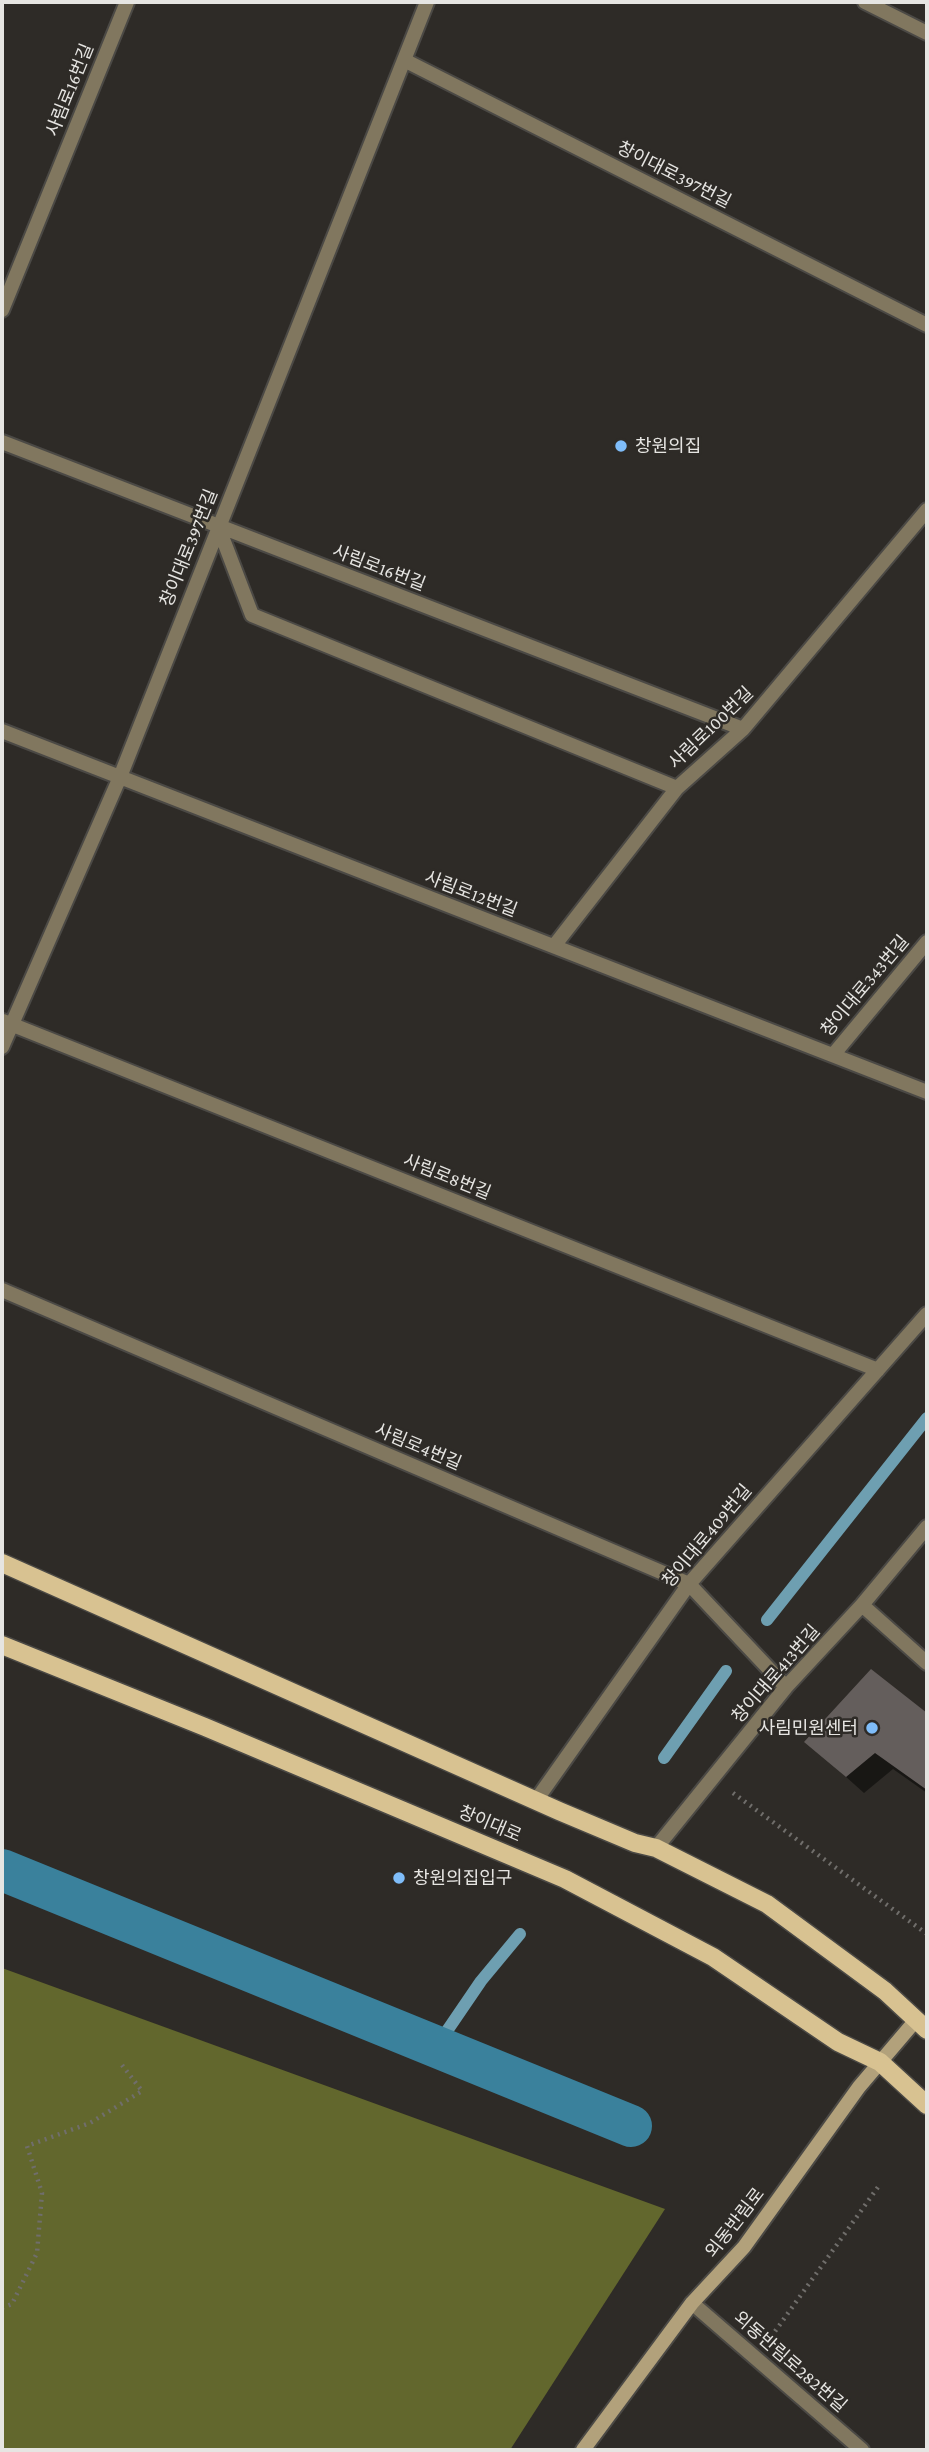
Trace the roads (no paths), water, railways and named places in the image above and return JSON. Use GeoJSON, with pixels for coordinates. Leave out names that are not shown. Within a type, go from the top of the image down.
{"type":"FeatureCollection","features":[{"type":"Feature","properties":{"kind":"main road"},"geometry":{"type":"LineString","coordinates":[[2,1563],[559,1811],[635,1843],[656,1848],[767,1904],[885,1990],[923,2023]]}},
{"type":"Feature","properties":{"kind":"main road","name":"창이대로"},"geometry":{"type":"LineString","coordinates":[[2,1645],[533,1865],[602,1898],[713,1957],[838,2042],[880,2062],[927,2105]]}},
{"type":"Feature","properties":{"kind":"main road","name":"외동반림로"},"geometry":{"type":"LineString","coordinates":[[583,2450],[692,2303],[744,2247],[859,2087],[880,2062],[923,2023]]}},
{"type":"Feature","properties":{"kind":"street","name":"사림로16번길"},"geometry":{"type":"LineString","coordinates":[[2,310],[127,2]]}},
{"type":"Feature","properties":{"kind":"street","name":"창이대로397번길"},"geometry":{"type":"LineString","coordinates":[[2,1047],[6,1022],[120,777],[427,2]]}},
{"type":"Feature","properties":{"kind":"street"},"geometry":{"type":"LineString","coordinates":[[865,2],[927,33]]}},
{"type":"Feature","properties":{"kind":"street","name":"창이대로397번길"},"geometry":{"type":"LineString","coordinates":[[404,60],[927,325]]}},
{"type":"Feature","properties":{"kind":"street","name":"사림로16번길"},"geometry":{"type":"LineString","coordinates":[[2,442],[743,729]]}},
{"type":"Feature","properties":{"kind":"street","name":"사림로100번길"},"geometry":{"type":"LineString","coordinates":[[554,946],[677,788],[743,729],[927,510]]}},
{"type":"Feature","properties":{"kind":"street"},"geometry":{"type":"LineString","coordinates":[[218,526],[252,615],[677,788]]}},
{"type":"Feature","properties":{"kind":"street","name":"사림로12번길"},"geometry":{"type":"LineString","coordinates":[[2,730],[927,1092]]}},
{"type":"Feature","properties":{"kind":"street","name":"창이대로343번길"},"geometry":{"type":"LineString","coordinates":[[833,1055],[927,942]]}},
{"type":"Feature","properties":{"kind":"street","name":"사림로8번길"},"geometry":{"type":"LineString","coordinates":[[6,1022],[878,1370]]}},
{"type":"Feature","properties":{"kind":"street","name":"사림로4번길"},"geometry":{"type":"LineString","coordinates":[[2,1290],[689,1584],[786,1687]]}},
{"type":"Feature","properties":{"kind":"street","name":"창이대로409번길"},"geometry":{"type":"LineString","coordinates":[[537,1799],[689,1584],[927,1314]]}},
{"type":"Feature","properties":{"kind":"street","name":"창이대로413번길"},"geometry":{"type":"LineString","coordinates":[[656,1848],[786,1687],[862,1605],[927,1527]]}},
{"type":"Feature","properties":{"kind":"street"},"geometry":{"type":"LineString","coordinates":[[862,1605],[927,1663]]}},
{"type":"Feature","properties":{"kind":"street","name":"외동반림로282번길"},"geometry":{"type":"LineString","coordinates":[[692,2303],[862,2450]]}},
{"type":"Feature","properties":{"kind":"waterway"},"geometry":{"type":"LineString","coordinates":[[767,1620],[927,1418]]}},
{"type":"Feature","properties":{"kind":"waterway"},"geometry":{"type":"LineString","coordinates":[[664,1758],[726,1671]]}},
{"type":"Feature","properties":{"kind":"waterway"},"geometry":{"type":"LineString","coordinates":[[2,1870],[631,2126]]}},
{"type":"Feature","properties":{"kind":"waterway"},"geometry":{"type":"LineString","coordinates":[[436,2047],[481,1981],[520,1934]]}},
{"type":"Feature","properties":{"kind":"place","name":"창원의집"},"geometry":{"type":"Point","coordinates":[621,446]}},
{"type":"Feature","properties":{"kind":"place","name":"사림민원센터"},"geometry":{"type":"Point","coordinates":[872,1728]}},
{"type":"Feature","properties":{"kind":"place","name":"창원의집입구"},"geometry":{"type":"Point","coordinates":[399,1878]}}]}
